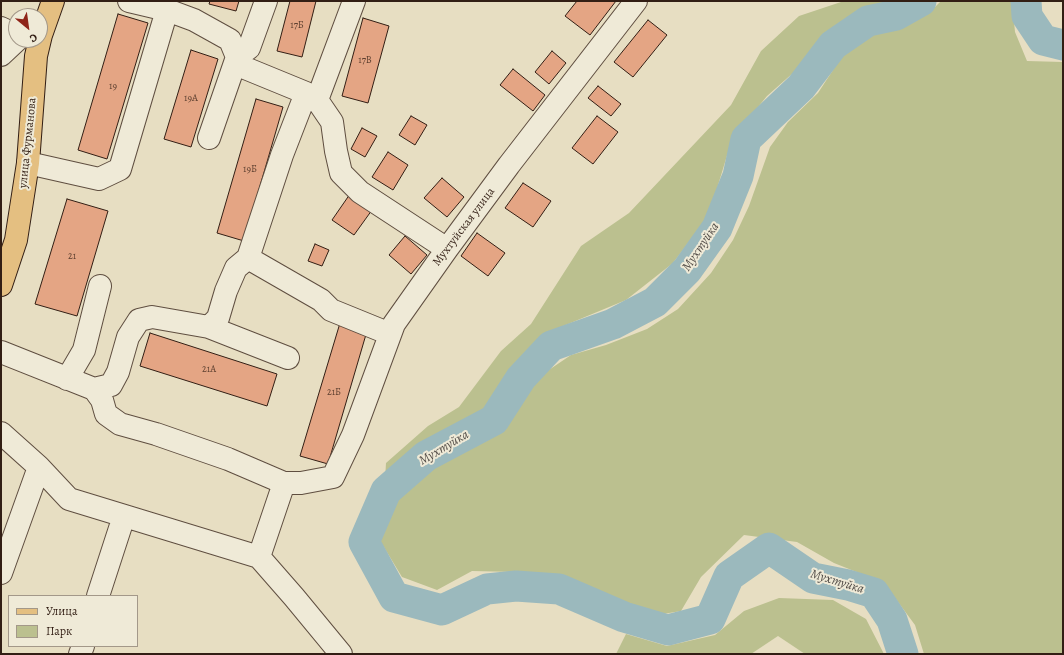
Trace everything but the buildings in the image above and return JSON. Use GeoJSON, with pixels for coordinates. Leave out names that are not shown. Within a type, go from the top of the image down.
{"type":"FeatureCollection","features":[{"type":"Feature","properties":{"kind":"main road","name":"улица Фурманова"},"geometry":{"type":"LineString","coordinates":[[48,15],[53,1]]}},
{"type":"Feature","properties":{"kind":"main road","name":"улица Фурманова"},"geometry":{"type":"LineString","coordinates":[[1,285],[16,240],[28,163],[36,56],[38,48]]}},
{"type":"Feature","properties":{"kind":"street"},"geometry":{"type":"LineString","coordinates":[[129,1],[173,8],[230,40],[237,57],[245,68],[311,96],[332,122],[336,151],[342,173],[360,192],[447,249]]}},
{"type":"Feature","properties":{"kind":"street"},"geometry":{"type":"LineString","coordinates":[[209,138],[237,57],[249,48],[266,1]]}},
{"type":"Feature","properties":{"kind":"street"},"geometry":{"type":"LineString","coordinates":[[209,327],[218,318],[226,291],[236,268],[248,258],[282,155],[311,96],[354,1]]}},
{"type":"Feature","properties":{"kind":"street","name":"Мухтуйская улица"},"geometry":{"type":"LineString","coordinates":[[284,483],[301,483],[333,476],[353,435],[394,324],[447,249],[636,1]]}},
{"type":"Feature","properties":{"kind":"street"},"geometry":{"type":"LineString","coordinates":[[28,163],[99,180],[120,169],[173,8]]}},
{"type":"Feature","properties":{"kind":"street"},"geometry":{"type":"LineString","coordinates":[[1,55],[8,48]]}},
{"type":"Feature","properties":{"kind":"street"},"geometry":{"type":"LineString","coordinates":[[248,258],[320,300],[331,310],[390,334]]}},
{"type":"Feature","properties":{"kind":"street"},"geometry":{"type":"LineString","coordinates":[[67,379],[84,350],[100,286]]}},
{"type":"Feature","properties":{"kind":"street"},"geometry":{"type":"LineString","coordinates":[[1,352],[94,389],[111,385],[118,372],[128,337],[139,320],[152,317],[209,327],[288,358]]}},
{"type":"Feature","properties":{"kind":"street"},"geometry":{"type":"LineString","coordinates":[[94,389],[102,400],[106,414],[120,424],[156,434],[228,459],[284,483],[259,557]]}},
{"type":"Feature","properties":{"kind":"street"},"geometry":{"type":"LineString","coordinates":[[1,433],[39,467],[69,500],[259,557],[294,597],[340,654]]}},
{"type":"Feature","properties":{"kind":"street"},"geometry":{"type":"LineString","coordinates":[[1,573],[39,467]]}},
{"type":"Feature","properties":{"kind":"street"},"geometry":{"type":"LineString","coordinates":[[98,595],[124,516]]}},
{"type":"Feature","properties":{"kind":"green space"},"geometry":{"type":"Polygon","coordinates":[[[844,1],[894,1],[867,11],[835,31],[802,65],[767,96],[732,139],[709,215],[673,263],[626,300],[556,329],[511,377],[484,412],[439,440],[385,480],[386,463],[428,426],[459,407],[501,351],[531,324],[581,246],[629,213],[731,105],[761,51],[799,16],[844,1]]]}},
{"type":"Feature","properties":{"kind":"green space"},"geometry":{"type":"Polygon","coordinates":[[[941,1],[1012,1],[1015,32],[1027,61],[1063,62],[1063,654],[924,654],[915,625],[884,583],[834,563],[797,542],[744,535],[701,577],[681,611],[657,615],[618,603],[580,583],[516,572],[472,571],[437,590],[402,577],[379,539],[396,496],[419,481],[435,464],[473,438],[493,431],[513,415],[534,380],[571,355],[606,345],[647,329],[678,309],[711,273],[733,240],[749,206],[770,147],[788,122],[818,93],[850,44],[930,12],[941,1]]]}},
{"type":"Feature","properties":{"kind":"green space"},"geometry":{"type":"Polygon","coordinates":[[[779,598],[833,600],[866,619],[884,654],[805,654],[778,636],[751,654],[616,654],[626,634],[667,646],[715,635],[744,611],[779,598]]]}},
{"type":"Feature","properties":{"kind":"waterway","name":"Мухтуйка"},"geometry":{"type":"LineString","coordinates":[[903,654],[892,620],[874,593],[848,585],[813,578],[769,548],[729,576],[710,619],[668,630],[624,617],[559,589],[516,586],[487,589],[442,610],[394,597],[364,542],[386,491],[426,456],[494,420],[521,378],[551,346],[613,324],[655,302],[687,270],[717,228],[738,176],[746,139],[801,87],[833,45],[868,21],[896,15],[921,1]]}},
{"type":"Feature","properties":{"kind":"waterway","name":"Мухтуйка"},"geometry":{"type":"LineString","coordinates":[[1026,1],[1027,16],[1043,40],[1063,45]]}}]}
